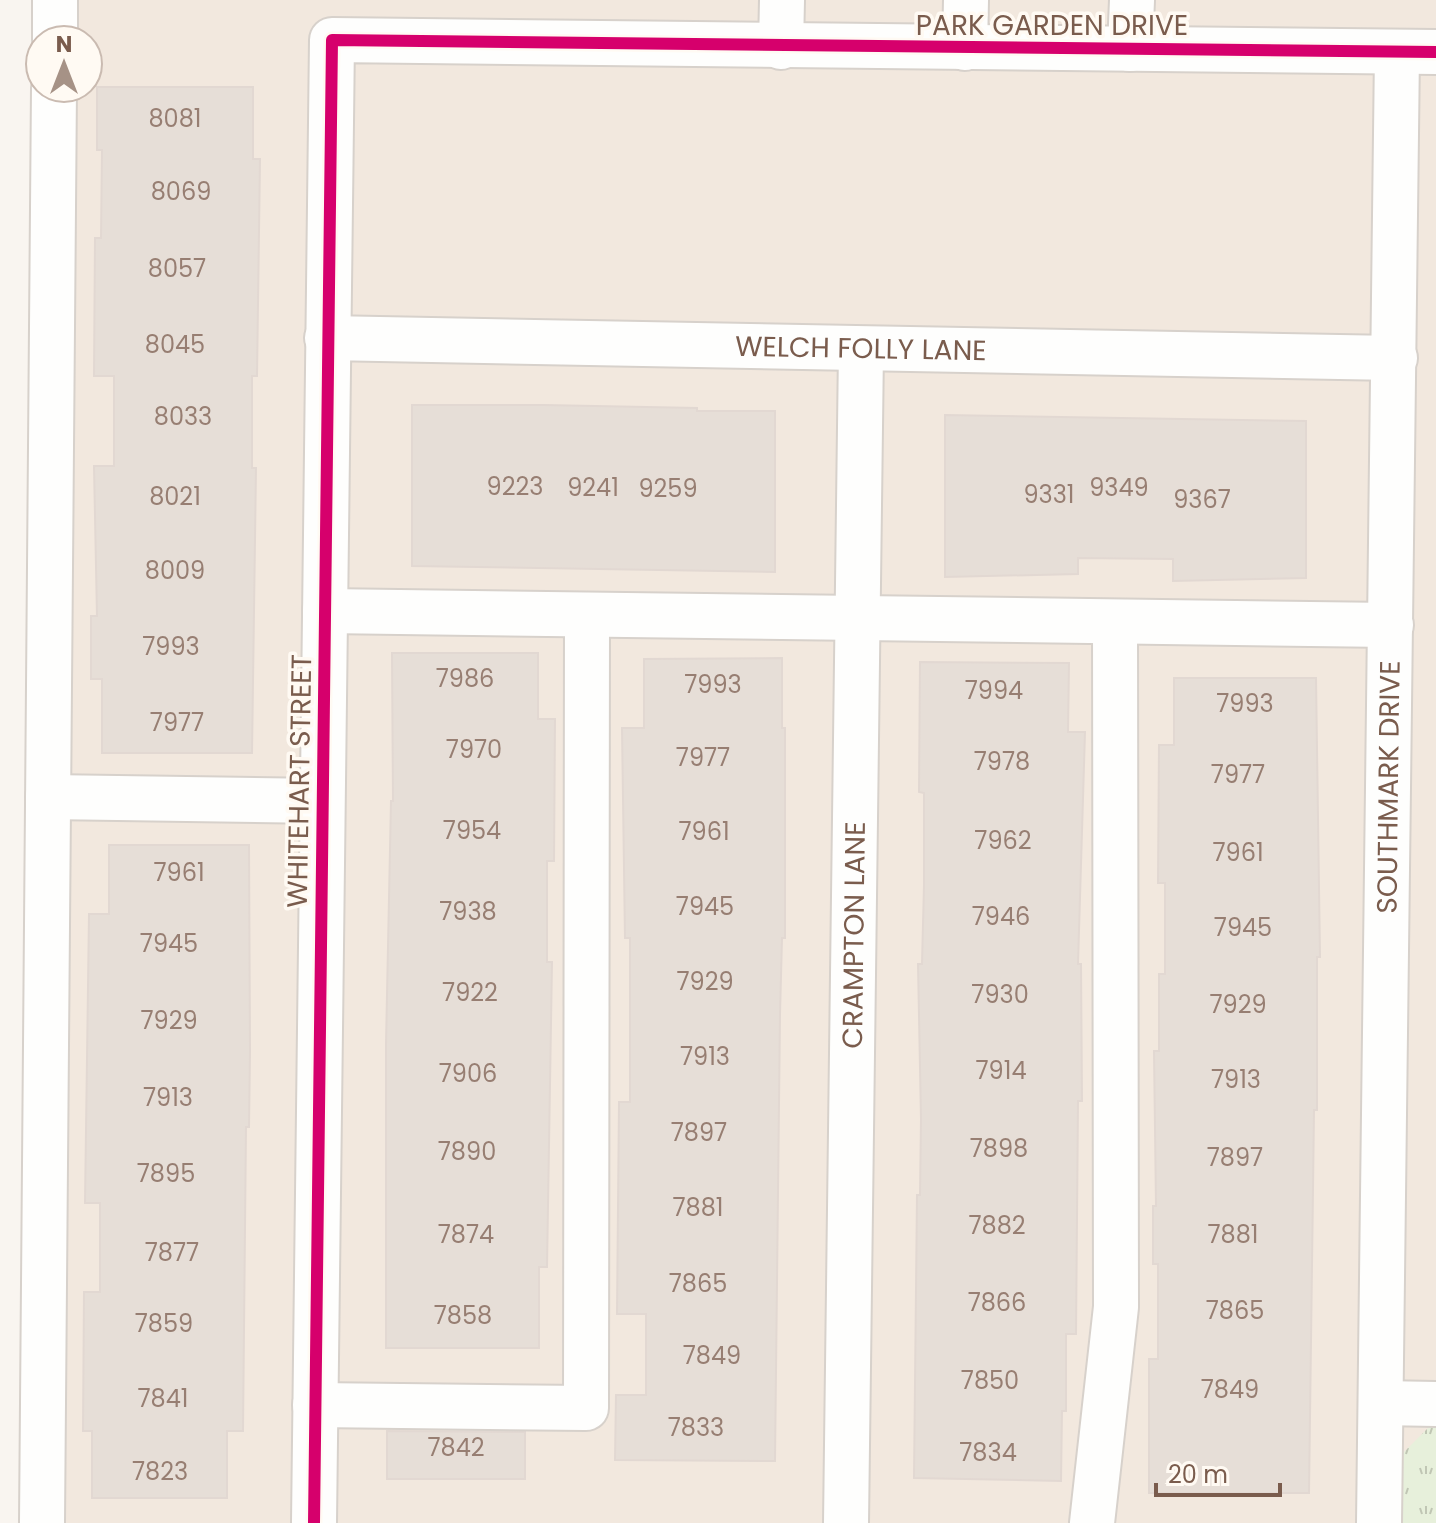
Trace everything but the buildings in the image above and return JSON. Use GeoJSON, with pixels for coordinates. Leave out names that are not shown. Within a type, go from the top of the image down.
{"type":"FeatureCollection","features":[{"type":"Feature","properties":{"kind":"street"},"geometry":{"type":"LineString","coordinates":[[55,0],[55,24]]}},
{"type":"Feature","properties":{"kind":"street"},"geometry":{"type":"LineString","coordinates":[[781,47],[782,0]]}},
{"type":"Feature","properties":{"kind":"street"},"geometry":{"type":"LineString","coordinates":[[965,48],[966,0]]}},
{"type":"Feature","properties":{"kind":"street"},"geometry":{"type":"LineString","coordinates":[[1130,49],[1132,0]]}},
{"type":"Feature","properties":{"kind":"street","name":"PARK GARDEN DRIVE"},"geometry":{"type":"LineString","coordinates":[[332,40],[1417,52]]}},
{"type":"Feature","properties":{"kind":"street","name":"WHITEHART STREET"},"geometry":{"type":"LineString","coordinates":[[314,1523],[332,40]]}},
{"type":"Feature","properties":{"kind":"street","name":"SOUTHMARK DRIVE"},"geometry":{"type":"LineString","coordinates":[[1379,1523],[1395,358],[1417,52]]}},
{"type":"Feature","properties":{"kind":"street"},"geometry":{"type":"LineString","coordinates":[[42,1523],[54,104]]}},
{"type":"Feature","properties":{"kind":"street","name":"WELCH FOLLY LANE"},"geometry":{"type":"LineString","coordinates":[[327,338],[1395,358]]}},
{"type":"Feature","properties":{"kind":"street","name":"CRAMPTON LANE"},"geometry":{"type":"LineString","coordinates":[[846,1523],[861,349]]}},
{"type":"Feature","properties":{"kind":"street"},"geometry":{"type":"LineString","coordinates":[[325,611],[1391,625]]}},
{"type":"Feature","properties":{"kind":"street"},"geometry":{"type":"LineString","coordinates":[[315,1405],[586,1408],[587,616]]}},
{"type":"Feature","properties":{"kind":"street"},"geometry":{"type":"LineString","coordinates":[[1092,1523],[1116,1307],[1115,622]]}},
{"type":"Feature","properties":{"kind":"street"},"geometry":{"type":"LineString","coordinates":[[48,797],[322,801]]}},
{"type":"Feature","properties":{"kind":"street"},"geometry":{"type":"LineString","coordinates":[[1381,1403],[1436,1404]]}},
{"type":"Feature","properties":{"kind":"shaded area"},"geometry":{"type":"Polygon","coordinates":[[[38,0],[1436,0],[1436,1426],[1429,1426],[1397,1523],[26,1523],[37,104],[104,104],[104,24],[38,24],[38,0]]]}},
{"type":"Feature","properties":{"kind":"green space"},"geometry":{"type":"Polygon","coordinates":[[[1430,1426],[1436,1426],[1436,1523],[1397,1523],[1400,1456],[1430,1426]]]}},
{"type":"Feature","properties":{"kind":"cycle path"},"geometry":{"type":"LineString","coordinates":[[314,1523],[332,40],[1436,52]]}}]}
